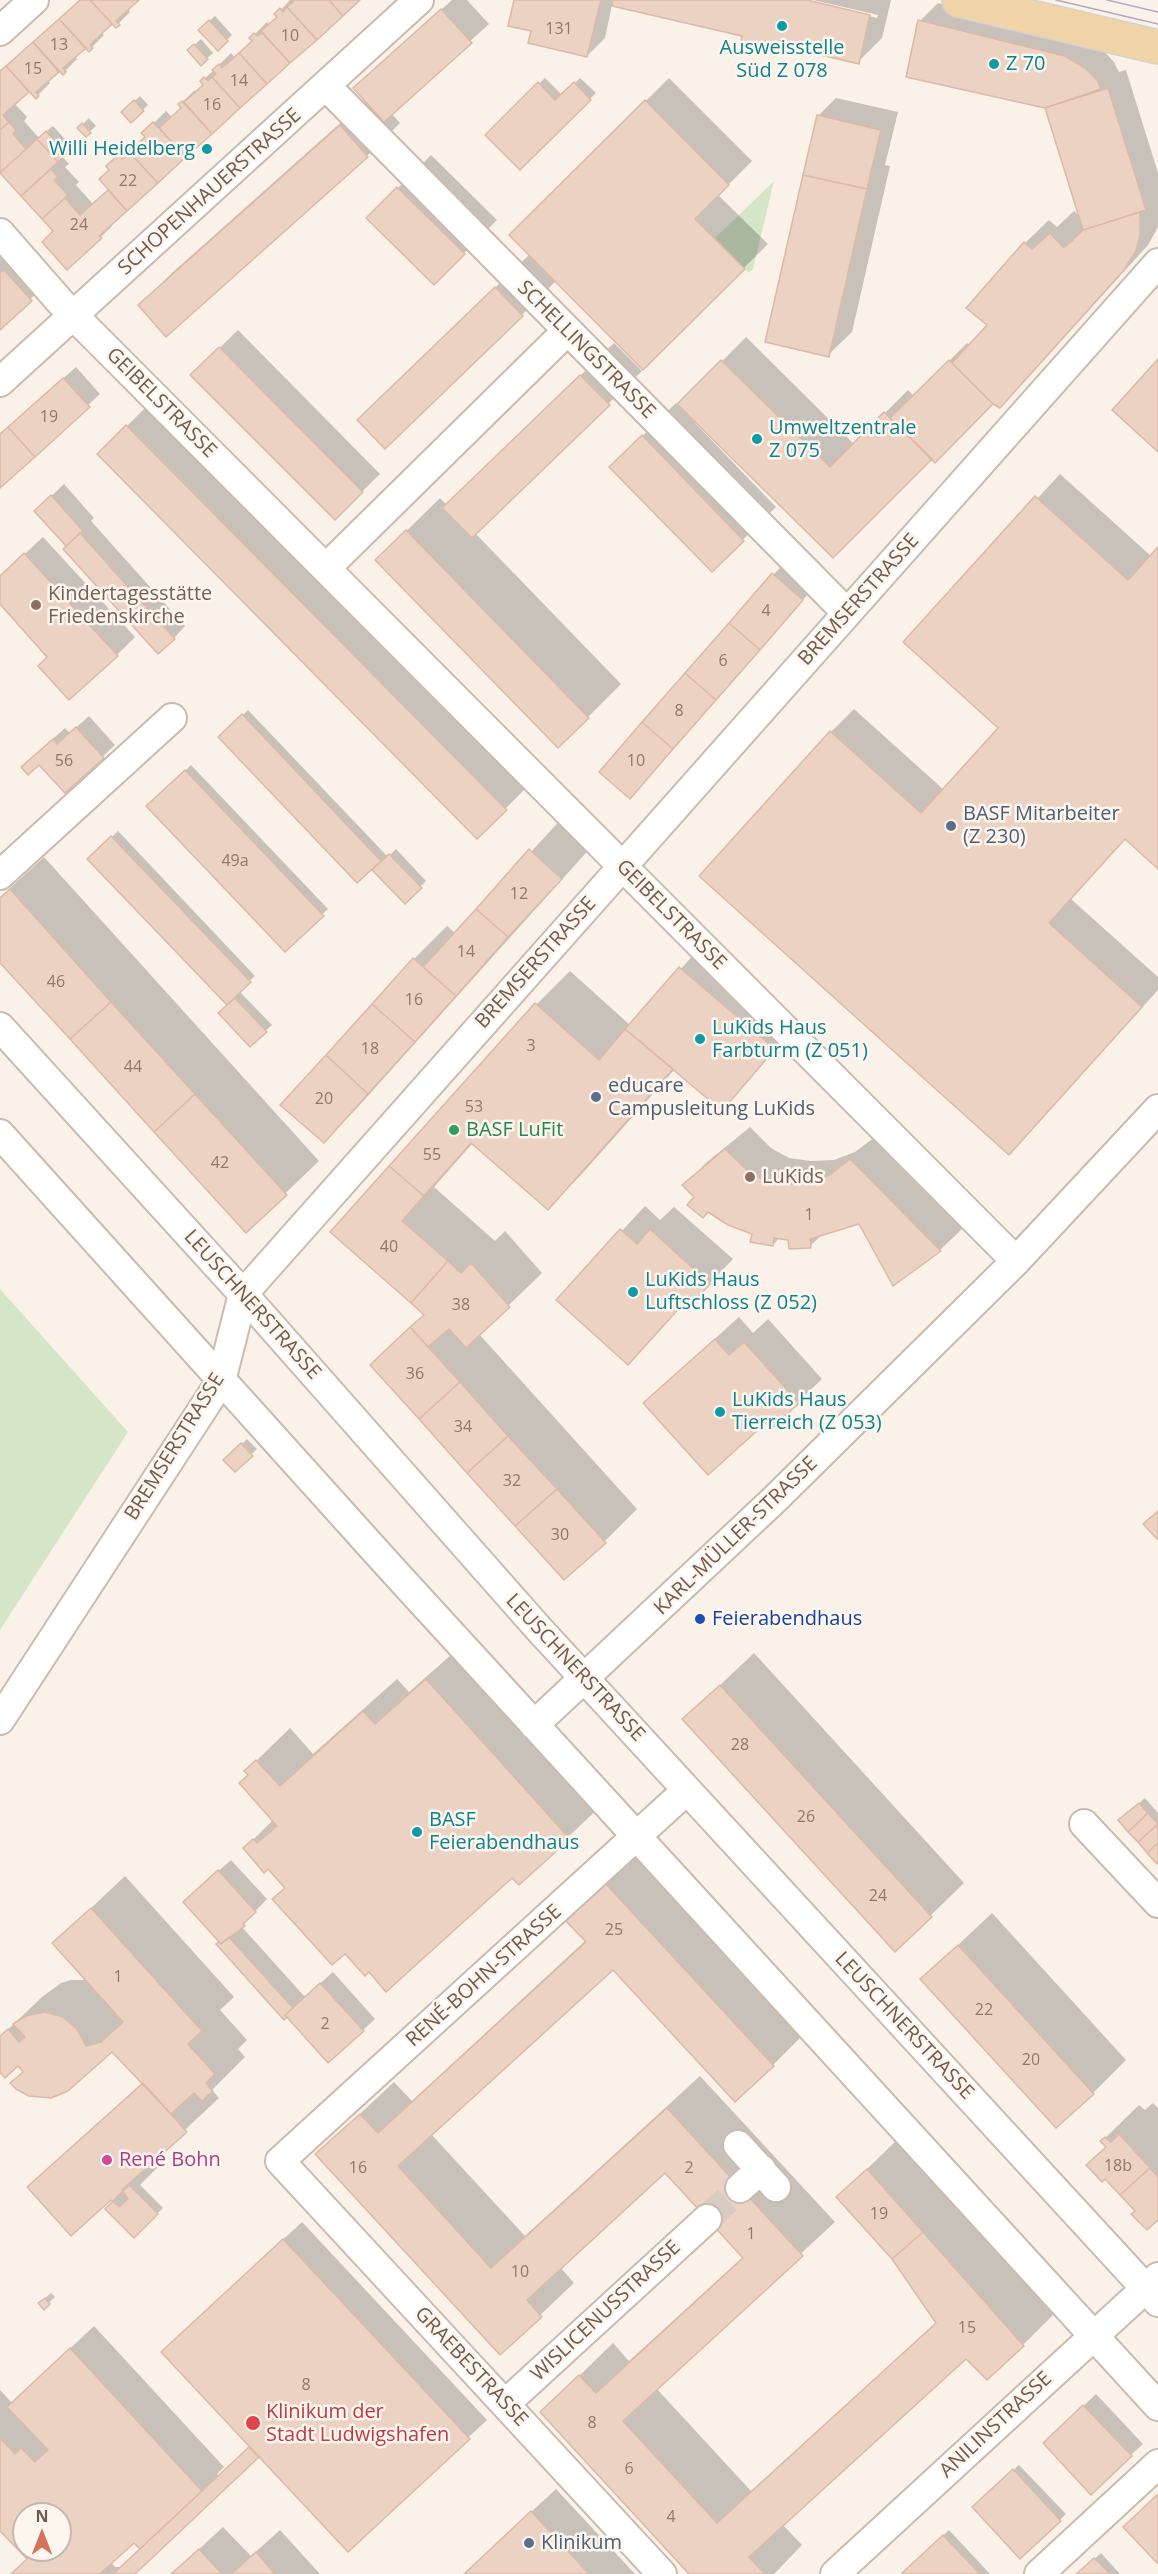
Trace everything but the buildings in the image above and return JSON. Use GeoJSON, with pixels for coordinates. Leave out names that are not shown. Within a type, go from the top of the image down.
{"type":"FeatureCollection","features":[{"type":"Feature","properties":{"kind":"main road"},"geometry":{"type":"LineString","coordinates":[[959,0],[1158,47]]}},
{"type":"Feature","properties":{"kind":"street"},"geometry":{"type":"LineString","coordinates":[[0,31],[34,0]]}},
{"type":"Feature","properties":{"kind":"street","name":"SCHOPENHAUERSTRASSE"},"geometry":{"type":"LineString","coordinates":[[0,382],[419,0]]}},
{"type":"Feature","properties":{"kind":"street","name":"SCHELLINGSTRASSE"},"geometry":{"type":"LineString","coordinates":[[326,86],[847,613]]}},
{"type":"Feature","properties":{"kind":"street","name":"GEIBELSTRASSE"},"geometry":{"type":"LineString","coordinates":[[0,233],[74,316],[1016,1261]]}},
{"type":"Feature","properties":{"kind":"street","name":"BREMSERSTRASSE"},"geometry":{"type":"LineString","coordinates":[[0,1720],[221,1382],[243,1294],[1158,263]]}},
{"type":"Feature","properties":{"kind":"street"},"geometry":{"type":"LineString","coordinates":[[326,568],[567,331]]}},
{"type":"Feature","properties":{"kind":"street"},"geometry":{"type":"LineString","coordinates":[[0,875],[172,718]]}},
{"type":"Feature","properties":{"kind":"street","name":"LEUSCHNERSTRASSE"},"geometry":{"type":"LineString","coordinates":[[0,1027],[243,1294],[473,1556],[687,1790],[1154,2289]]}},
{"type":"Feature","properties":{"kind":"street","name":"KARL-MÜLLER-STRASSE"},"geometry":{"type":"LineString","coordinates":[[534,1725],[775,1499],[1016,1261],[1158,1109]]}},
{"type":"Feature","properties":{"kind":"street"},"geometry":{"type":"LineString","coordinates":[[0,1134],[221,1382],[1158,2406]]}},
{"type":"Feature","properties":{"kind":"street","name":"RENÉ-BOHN-STRASSE"},"geometry":{"type":"LineString","coordinates":[[280,2161],[687,1790]]}},
{"type":"Feature","properties":{"kind":"street"},"geometry":{"type":"LineString","coordinates":[[1084,1824],[1158,1903]]}},
{"type":"Feature","properties":{"kind":"street"},"geometry":{"type":"LineString","coordinates":[[738,2145],[759,2181]]}},
{"type":"Feature","properties":{"kind":"street","name":"GRAEBESTRASSE"},"geometry":{"type":"LineString","coordinates":[[280,2161],[662,2574]]}},
{"type":"Feature","properties":{"kind":"street","name":"WISLICENUSSTRASSE"},"geometry":{"type":"LineString","coordinates":[[505,2404],[707,2219]]}},
{"type":"Feature","properties":{"kind":"street","name":"ANILINSTRASSE"},"geometry":{"type":"LineString","coordinates":[[835,2574],[1094,2336],[1154,2289]]}},
{"type":"Feature","properties":{"kind":"street"},"geometry":{"type":"LineString","coordinates":[[1039,2574],[1158,2464]]}},
{"type":"Feature","properties":{"kind":"green space"},"geometry":{"type":"Polygon","coordinates":[[[774,181],[753,269],[749,273],[715,238],[774,181]]]}},
{"type":"Feature","properties":{"kind":"green space"},"geometry":{"type":"Polygon","coordinates":[[[0,1289],[128,1432],[0,1630],[0,1289]]]}},
{"type":"Feature","properties":{"kind":"tunnel"},"geometry":{"type":"LineString","coordinates":[[707,2219],[740,2188]]}},
{"type":"Feature","properties":{"kind":"tram line"},"geometry":{"type":"LineString","coordinates":[[1056,0],[1158,24]]}},
{"type":"Feature","properties":{"kind":"tram line"},"geometry":{"type":"LineString","coordinates":[[1107,0],[1158,12]]}},
{"type":"Feature","properties":{"kind":"place","name":"Ausweisstelle Süd Z 078"},"geometry":{"type":"Point","coordinates":[782,26]}},
{"type":"Feature","properties":{"kind":"place","name":"Z 70"},"geometry":{"type":"Point","coordinates":[994,64]}},
{"type":"Feature","properties":{"kind":"place","name":"Willi Heidelberg"},"geometry":{"type":"Point","coordinates":[207,149]}},
{"type":"Feature","properties":{"kind":"place","name":"Umweltzentrale Z 075"},"geometry":{"type":"Point","coordinates":[757,439]}},
{"type":"Feature","properties":{"kind":"place","name":"Kindertagesstätte Friedenskirche"},"geometry":{"type":"Point","coordinates":[36,605]}},
{"type":"Feature","properties":{"kind":"place","name":"BASF Mitarbeiter (Z 230)"},"geometry":{"type":"Point","coordinates":[951,826]}},
{"type":"Feature","properties":{"kind":"place","name":"LuKids Haus Farbturm (Z 051)"},"geometry":{"type":"Point","coordinates":[700,1039]}},
{"type":"Feature","properties":{"kind":"place","name":"educare Campusleitung LuKids"},"geometry":{"type":"Point","coordinates":[596,1097]}},
{"type":"Feature","properties":{"kind":"place","name":"BASF LuFit"},"geometry":{"type":"Point","coordinates":[454,1130]}},
{"type":"Feature","properties":{"kind":"place","name":"LuKids"},"geometry":{"type":"Point","coordinates":[750,1177]}},
{"type":"Feature","properties":{"kind":"place","name":"LuKids Haus Luftschloss (Z 052)"},"geometry":{"type":"Point","coordinates":[633,1292]}},
{"type":"Feature","properties":{"kind":"place","name":"LuKids Haus Tierreich (Z 053)"},"geometry":{"type":"Point","coordinates":[720,1412]}},
{"type":"Feature","properties":{"kind":"place","name":"Feierabendhaus"},"geometry":{"type":"Point","coordinates":[700,1619]}},
{"type":"Feature","properties":{"kind":"place","name":"BASF Feierabendhaus"},"geometry":{"type":"Point","coordinates":[417,1832]}},
{"type":"Feature","properties":{"kind":"place","name":"René Bohn"},"geometry":{"type":"Point","coordinates":[107,2160]}},
{"type":"Feature","properties":{"kind":"place","name":"Klinikum der Stadt Ludwigshafen"},"geometry":{"type":"Point","coordinates":[253,2423]}},
{"type":"Feature","properties":{"kind":"place","name":"Klinikum"},"geometry":{"type":"Point","coordinates":[529,2543]}}]}
